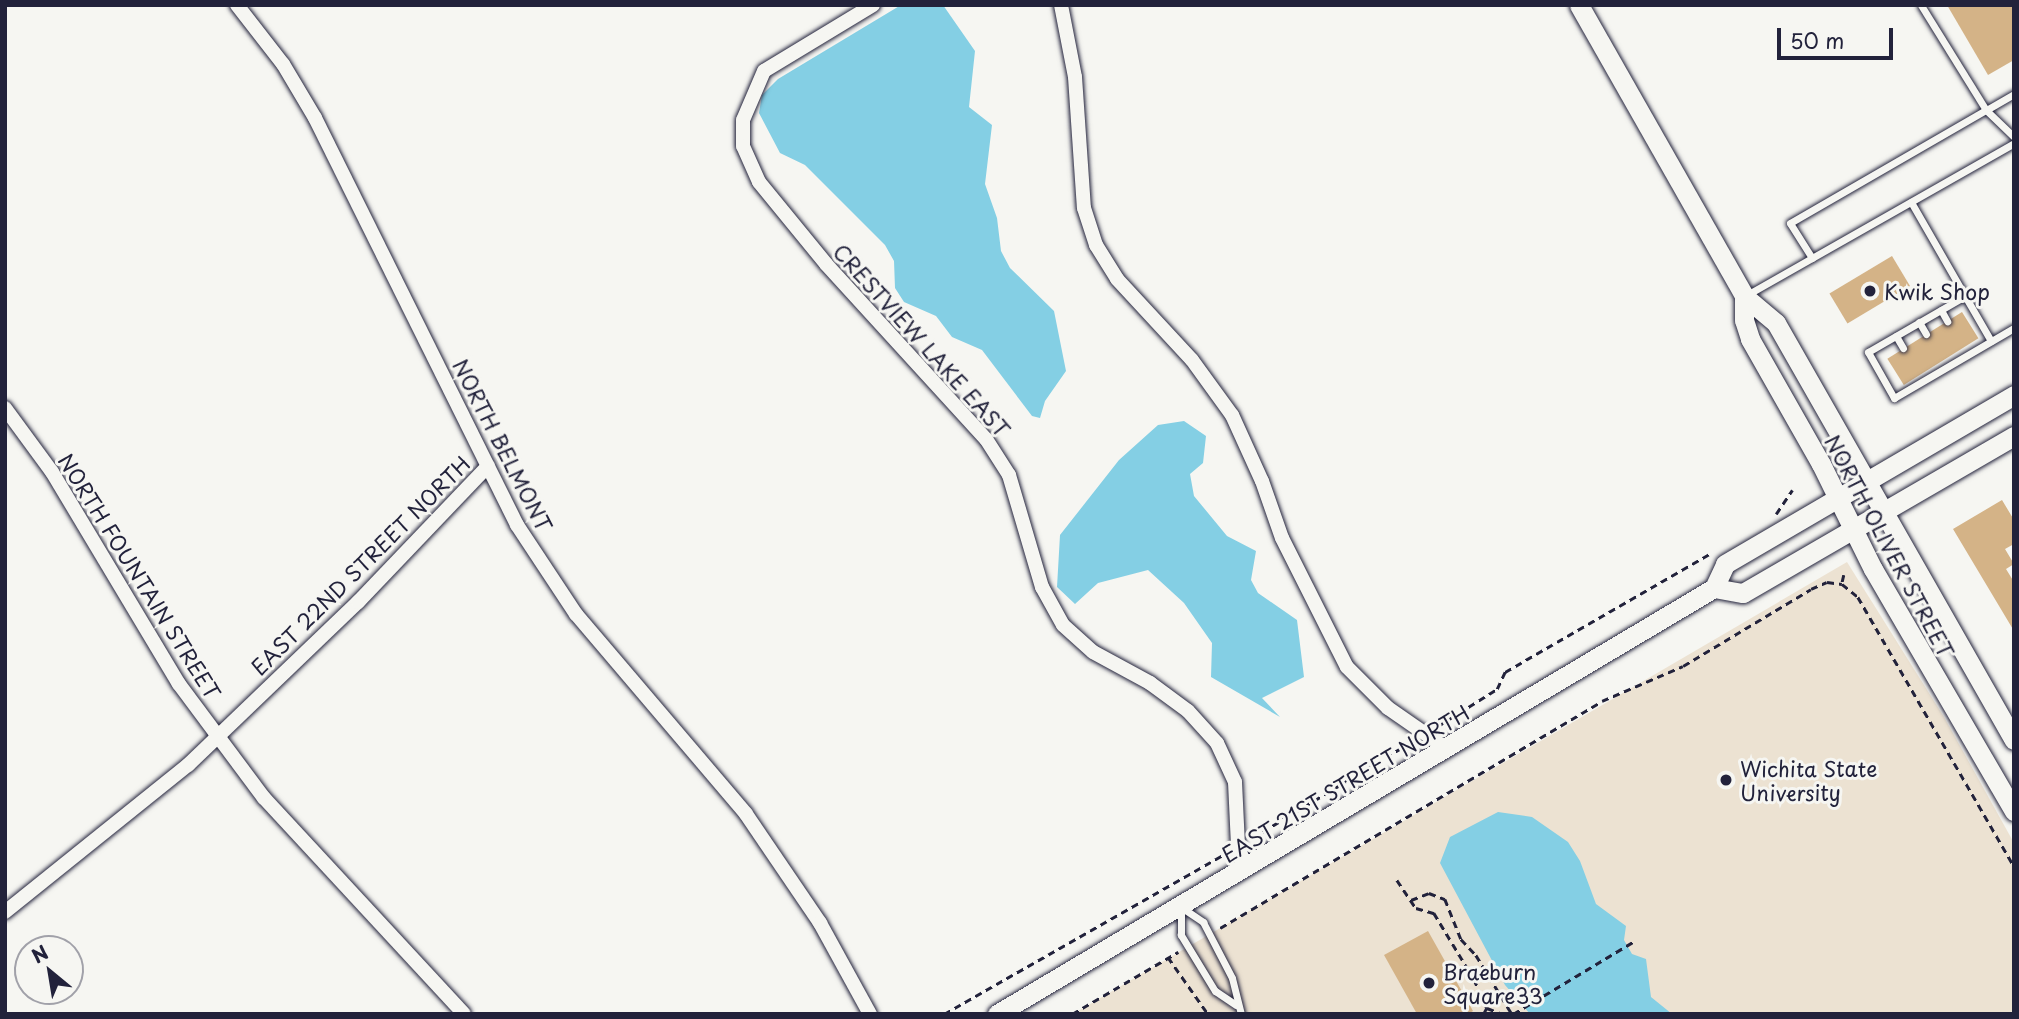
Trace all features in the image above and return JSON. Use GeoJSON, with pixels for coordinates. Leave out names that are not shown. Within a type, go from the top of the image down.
{"type":"FeatureCollection","features":[{"type":"Feature","properties":{"kind":"main road","name":"NORTH OLIVER STREET"},"geometry":{"type":"LineString","coordinates":[[1579,5],[1744,296],[1776,323],[1868,479],[2013,736]]}},
{"type":"Feature","properties":{"kind":"main road","name":"NORTH OLIVER STREET"},"geometry":{"type":"LineString","coordinates":[[1744,296],[1744,320],[1750,339],[1853,529],[2014,811]]}},
{"type":"Feature","properties":{"kind":"main road","name":"EAST 21ST STREET NORTH"},"geometry":{"type":"LineString","coordinates":[[997,1014],[1714,588],[1725,564],[2014,395]]}},
{"type":"Feature","properties":{"kind":"main road"},"geometry":{"type":"LineString","coordinates":[[1714,588],[1743,593],[2014,436]]}},
{"type":"Feature","properties":{"kind":"street","name":"NORTH BELMONT"},"geometry":{"type":"LineString","coordinates":[[237,5],[283,64],[315,118],[517,525],[576,614],[746,814],[820,923],[870,1014]]}},
{"type":"Feature","properties":{"kind":"street","name":"CRESTVIEW LAKE EAST"},"geometry":{"type":"LineString","coordinates":[[873,5],[764,71],[746,103],[743,146],[759,182],[826,264],[986,439],[1009,475],[1042,587],[1063,625],[1093,652],[1150,683],[1188,711],[1217,743],[1235,782],[1238,846],[1246,867]]}},
{"type":"Feature","properties":{"kind":"street"},"geometry":{"type":"LineString","coordinates":[[1061,5],[1075,77],[1084,208],[1096,245],[1116,279],[1192,360],[1232,415],[1262,481],[1282,538],[1347,667],[1388,708],[1427,732],[1447,749]]}},
{"type":"Feature","properties":{"kind":"street","name":"NORTH FOUNTAIN STREET"},"geometry":{"type":"LineString","coordinates":[[5,408],[52,472],[178,684],[264,798],[342,887],[464,1014]]}},
{"type":"Feature","properties":{"kind":"street","name":"EAST 22ND STREET NORTH"},"geometry":{"type":"LineString","coordinates":[[5,912],[71,862],[218,736],[358,602],[488,466]]}},
{"type":"Feature","properties":{"kind":"lane"},"geometry":{"type":"LineString","coordinates":[[1921,5],[1986,110],[2014,137]]}},
{"type":"Feature","properties":{"kind":"lane"},"geometry":{"type":"LineString","coordinates":[[1812,258],[1790,223],[2014,94]]}},
{"type":"Feature","properties":{"kind":"lane"},"geometry":{"type":"LineString","coordinates":[[1744,296],[2014,143]]}},
{"type":"Feature","properties":{"kind":"lane"},"geometry":{"type":"LineString","coordinates":[[1911,202],[1992,341]]}},
{"type":"Feature","properties":{"kind":"lane"},"geometry":{"type":"LineString","coordinates":[[1965,296],[1868,352],[1894,398],[2014,328]]}},
{"type":"Feature","properties":{"kind":"lane"},"geometry":{"type":"LineString","coordinates":[[1941,310],[1947,321]]}},
{"type":"Feature","properties":{"kind":"lane"},"geometry":{"type":"LineString","coordinates":[[1919,323],[1926,334]]}},
{"type":"Feature","properties":{"kind":"lane"},"geometry":{"type":"LineString","coordinates":[[1896,336],[1903,348]]}},
{"type":"Feature","properties":{"kind":"lane"},"geometry":{"type":"LineString","coordinates":[[1962,347],[1968,356]]}},
{"type":"Feature","properties":{"kind":"lane"},"geometry":{"type":"LineString","coordinates":[[1941,360],[1946,368]]}},
{"type":"Feature","properties":{"kind":"lane"},"geometry":{"type":"LineString","coordinates":[[1918,373],[1923,382]]}},
{"type":"Feature","properties":{"kind":"lane"},"geometry":{"type":"LineString","coordinates":[[1181,907],[1203,922],[1232,978],[1236,1005],[1241,1014]]}},
{"type":"Feature","properties":{"kind":"lane"},"geometry":{"type":"LineString","coordinates":[[1181,907],[1181,935],[1215,991],[1236,1005]]}},
{"type":"Feature","properties":{"kind":"path"},"geometry":{"type":"LineString","coordinates":[[1775,515],[1792,491]]}},
{"type":"Feature","properties":{"kind":"path"},"geometry":{"type":"LineString","coordinates":[[944,1014],[1238,846],[1497,688],[1505,672],[1720,547]]}},
{"type":"Feature","properties":{"kind":"path"},"geometry":{"type":"LineString","coordinates":[[1842,584],[1844,575]]}},
{"type":"Feature","properties":{"kind":"path"},"geometry":{"type":"LineString","coordinates":[[1209,934],[1602,701],[1682,666],[1811,589],[1828,582],[1842,584],[1858,597],[2014,866]]}},
{"type":"Feature","properties":{"kind":"path"},"geometry":{"type":"LineString","coordinates":[[1397,880],[1416,908],[1434,913],[1487,1008],[1503,1014]]}},
{"type":"Feature","properties":{"kind":"path"},"geometry":{"type":"LineString","coordinates":[[1410,900],[1429,893],[1445,900],[1461,939],[1476,955],[1512,1014],[1633,942]]}},
{"type":"Feature","properties":{"kind":"path"},"geometry":{"type":"LineString","coordinates":[[1072,1014],[1188,946]]}},
{"type":"Feature","properties":{"kind":"path"},"geometry":{"type":"LineString","coordinates":[[1168,957],[1208,1014]]}},
{"type":"Feature","properties":{"kind":"path"},"geometry":{"type":"LineString","coordinates":[[1484,1014],[1487,1008]]}},
{"type":"Feature","properties":{"kind":"shaded area","name":"Wichita State University"},"geometry":{"type":"Polygon","coordinates":[[[1847,562],[1944,717],[2014,843],[2014,1014],[1073,1014],[1847,562]]]}},
{"type":"Feature","properties":{"kind":"water"},"geometry":{"type":"Polygon","coordinates":[[[901,5],[943,5],[975,51],[969,107],[992,125],[985,184],[997,218],[1001,251],[1010,268],[1054,311],[1066,371],[1045,401],[1040,418],[1032,416],[982,350],[952,337],[936,316],[904,302],[895,288],[894,261],[885,245],[805,165],[780,153],[759,113],[762,95],[778,79],[901,5]]]}},
{"type":"Feature","properties":{"kind":"water"},"geometry":{"type":"Polygon","coordinates":[[[1184,421],[1206,436],[1203,463],[1190,474],[1194,496],[1227,536],[1256,551],[1251,580],[1258,593],[1297,620],[1304,677],[1262,698],[1280,717],[1211,677],[1212,643],[1184,603],[1148,570],[1098,583],[1075,604],[1057,587],[1060,535],[1119,460],[1158,425],[1184,421]]]}},
{"type":"Feature","properties":{"kind":"water"},"geometry":{"type":"Polygon","coordinates":[[[1498,812],[1532,817],[1568,842],[1580,861],[1596,904],[1626,926],[1624,940],[1632,954],[1646,959],[1651,997],[1672,1014],[1530,1014],[1505,985],[1440,863],[1450,837],[1498,812]]]}},
{"type":"Feature","properties":{"kind":"building"},"geometry":{"type":"Polygon","coordinates":[[[1947,5],[2014,5],[2014,60],[1988,75],[1947,5]]]}},
{"type":"Feature","properties":{"kind":"building"},"geometry":{"type":"Polygon","coordinates":[[[1892,256],[1910,286],[1847,324],[1829,294],[1892,256]]]}},
{"type":"Feature","properties":{"kind":"building"},"geometry":{"type":"Polygon","coordinates":[[[1962,312],[1978,338],[1904,385],[1887,359],[1962,312]]]}},
{"type":"Feature","properties":{"kind":"building"},"geometry":{"type":"Polygon","coordinates":[[[2002,500],[2014,520],[2014,544],[2005,549],[2014,564],[2006,569],[2014,582],[2014,631],[1953,529],[2002,500]]]}},
{"type":"Feature","properties":{"kind":"building","name":"Braeburn Square33"},"geometry":{"type":"Polygon","coordinates":[[[1428,931],[1473,1011],[1468,1014],[1417,1014],[1384,955],[1428,931]]]}},
{"type":"Feature","properties":{"kind":"place","name":"Kwik Shop"},"geometry":{"type":"Point","coordinates":[1870,291]}},
{"type":"Feature","properties":{"kind":"place","name":"Wichita State University"},"geometry":{"type":"Point","coordinates":[1726,780]}},
{"type":"Feature","properties":{"kind":"place","name":"Braeburn Square33"},"geometry":{"type":"Point","coordinates":[1429,983]}}]}
